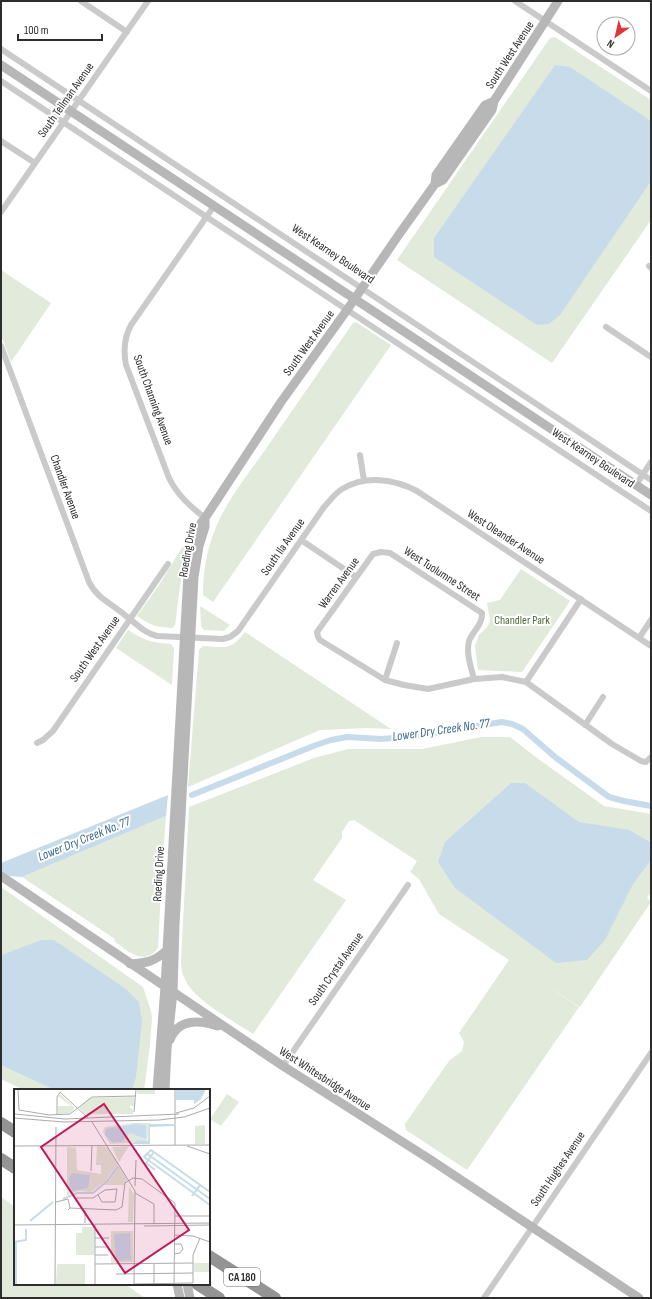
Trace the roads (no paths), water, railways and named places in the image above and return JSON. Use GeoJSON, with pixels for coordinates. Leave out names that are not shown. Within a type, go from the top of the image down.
{"type":"FeatureCollection","features":[{"type":"Feature","properties":{"kind":"highway"},"geometry":{"type":"LineString","coordinates":[[1,1124],[14,1131]]}},
{"type":"Feature","properties":{"kind":"highway"},"geometry":{"type":"LineString","coordinates":[[1,1159],[14,1167]]}},
{"type":"Feature","properties":{"kind":"highway","name":"CA 180"},"geometry":{"type":"LineString","coordinates":[[210,1257],[275,1298]]}},
{"type":"Feature","properties":{"kind":"highway","name":"CA 180"},"geometry":{"type":"LineString","coordinates":[[186,1290],[219,1298]]}},
{"type":"Feature","properties":{"kind":"street"},"geometry":{"type":"LineString","coordinates":[[80,1],[127,32]]}},
{"type":"Feature","properties":{"kind":"street","name":"South Teilman Avenue"},"geometry":{"type":"LineString","coordinates":[[1,212],[148,1]]}},
{"type":"Feature","properties":{"kind":"street"},"geometry":{"type":"LineString","coordinates":[[515,1],[651,91]]}},
{"type":"Feature","properties":{"kind":"street","name":"South West Avenue"},"geometry":{"type":"LineString","coordinates":[[205,518],[281,402],[435,184],[443,180],[492,110],[494,101],[558,1]]}},
{"type":"Feature","properties":{"kind":"street","name":"West Kearney Boulevard"},"geometry":{"type":"LineString","coordinates":[[1,49],[651,480]]}},
{"type":"Feature","properties":{"kind":"street","name":"West Kearney Boulevard"},"geometry":{"type":"LineString","coordinates":[[1,65],[651,495]]}},
{"type":"Feature","properties":{"kind":"street","name":"West Kearney Boulevard"},"geometry":{"type":"LineString","coordinates":[[1,81],[651,511]]}},
{"type":"Feature","properties":{"kind":"street"},"geometry":{"type":"LineString","coordinates":[[1,141],[35,164]]}},
{"type":"Feature","properties":{"kind":"street","name":"South Channing Avenue"},"geometry":{"type":"LineString","coordinates":[[205,518],[185,502],[171,482],[126,365],[124,349],[125,340],[131,325],[214,206]]}},
{"type":"Feature","properties":{"kind":"street"},"geometry":{"type":"LineString","coordinates":[[606,327],[651,357]]}},
{"type":"Feature","properties":{"kind":"street","name":"Chandler Avenue"},"geometry":{"type":"LineString","coordinates":[[1,346],[89,582],[99,596],[137,626],[151,635],[212,640],[230,637]]}},
{"type":"Feature","properties":{"kind":"street"},"geometry":{"type":"LineString","coordinates":[[360,455],[364,480]]}},
{"type":"Feature","properties":{"kind":"street"},"geometry":{"type":"LineString","coordinates":[[636,485],[651,462]]}},
{"type":"Feature","properties":{"kind":"street","name":"South Ila Avenue"},"geometry":{"type":"LineString","coordinates":[[230,637],[238,631],[324,507],[341,489],[364,480]]}},
{"type":"Feature","properties":{"kind":"street","name":"West Oleander Avenue"},"geometry":{"type":"LineString","coordinates":[[364,480],[392,481],[405,484],[651,646]]}},
{"type":"Feature","properties":{"kind":"street","name":"Roeding Drive"},"geometry":{"type":"LineString","coordinates":[[165,1089],[169,990],[167,950],[187,638],[196,560],[205,527],[205,518]]}},
{"type":"Feature","properties":{"kind":"street"},"geometry":{"type":"LineString","coordinates":[[302,540],[356,577]]}},
{"type":"Feature","properties":{"kind":"street","name":"Warren Avenue"},"geometry":{"type":"LineString","coordinates":[[385,680],[320,640],[318,632],[373,554],[381,552],[390,553]]}},
{"type":"Feature","properties":{"kind":"street","name":"West Tuolumne Street"},"geometry":{"type":"LineString","coordinates":[[390,553],[482,613],[482,619],[470,641],[468,650],[468,658],[474,678]]}},
{"type":"Feature","properties":{"kind":"street","name":"South West Avenue"},"geometry":{"type":"LineString","coordinates":[[37,743],[53,731],[168,564]]}},
{"type":"Feature","properties":{"kind":"street"},"geometry":{"type":"LineString","coordinates":[[526,682],[581,599]]}},
{"type":"Feature","properties":{"kind":"street"},"geometry":{"type":"LineString","coordinates":[[639,638],[651,620]]}},
{"type":"Feature","properties":{"kind":"street","name":"Roeding Drive"},"geometry":{"type":"LineString","coordinates":[[157,1089],[175,925],[187,638]]}},
{"type":"Feature","properties":{"kind":"street"},"geometry":{"type":"LineString","coordinates":[[397,642],[385,680],[404,686],[428,689],[474,678],[502,677],[526,682],[612,744],[641,761],[646,762],[651,757]]}},
{"type":"Feature","properties":{"kind":"street"},"geometry":{"type":"LineString","coordinates":[[585,725],[603,697]]}},
{"type":"Feature","properties":{"kind":"street","name":"West Whitesbridge Avenue"},"geometry":{"type":"LineString","coordinates":[[3,878],[283,1066],[639,1298]]}},
{"type":"Feature","properties":{"kind":"street","name":"South Crystal Avenue"},"geometry":{"type":"LineString","coordinates":[[283,1066],[408,885]]}},
{"type":"Feature","properties":{"kind":"street"},"geometry":{"type":"LineString","coordinates":[[130,964],[150,962],[167,950]]}},
{"type":"Feature","properties":{"kind":"street"},"geometry":{"type":"LineString","coordinates":[[167,1049],[173,1033],[182,1025],[192,1022],[203,1022],[226,1028]]}},
{"type":"Feature","properties":{"kind":"street","name":"South Hughes Avenue"},"geometry":{"type":"LineString","coordinates":[[484,1298],[651,1053]]}},
{"type":"Feature","properties":{"kind":"water"},"geometry":{"type":"Polygon","coordinates":[[[555,65],[570,67],[651,121],[651,181],[560,315],[549,324],[537,325],[434,257],[434,238],[555,65]]]}},
{"type":"Feature","properties":{"kind":"water"},"geometry":{"type":"Polygon","coordinates":[[[511,783],[525,783],[579,822],[629,830],[650,842],[651,860],[633,884],[605,940],[587,960],[556,963],[455,888],[438,862],[445,842],[511,783]]]}},
{"type":"Feature","properties":{"kind":"water"},"geometry":{"type":"Polygon","coordinates":[[[168,795],[166,816],[22,877],[9,876],[1,871],[1,863],[168,795]]]}},
{"type":"Feature","properties":{"kind":"water"},"geometry":{"type":"Polygon","coordinates":[[[42,940],[54,940],[126,989],[139,1002],[142,1021],[136,1077],[132,1089],[53,1089],[1,1065],[1,955],[42,940]]]}},
{"type":"Feature","properties":{"kind":"waterway","name":"Lower Dry Creek No. 77"},"geometry":{"type":"LineString","coordinates":[[192,795],[331,740],[347,737],[381,739],[408,737],[502,722],[512,724],[523,729],[555,757],[609,797],[651,806]]}},
{"type":"Feature","properties":{"kind":"park label","name":"Chandler Park"},"geometry":{"type":"Point","coordinates":[522,620]}}]}
